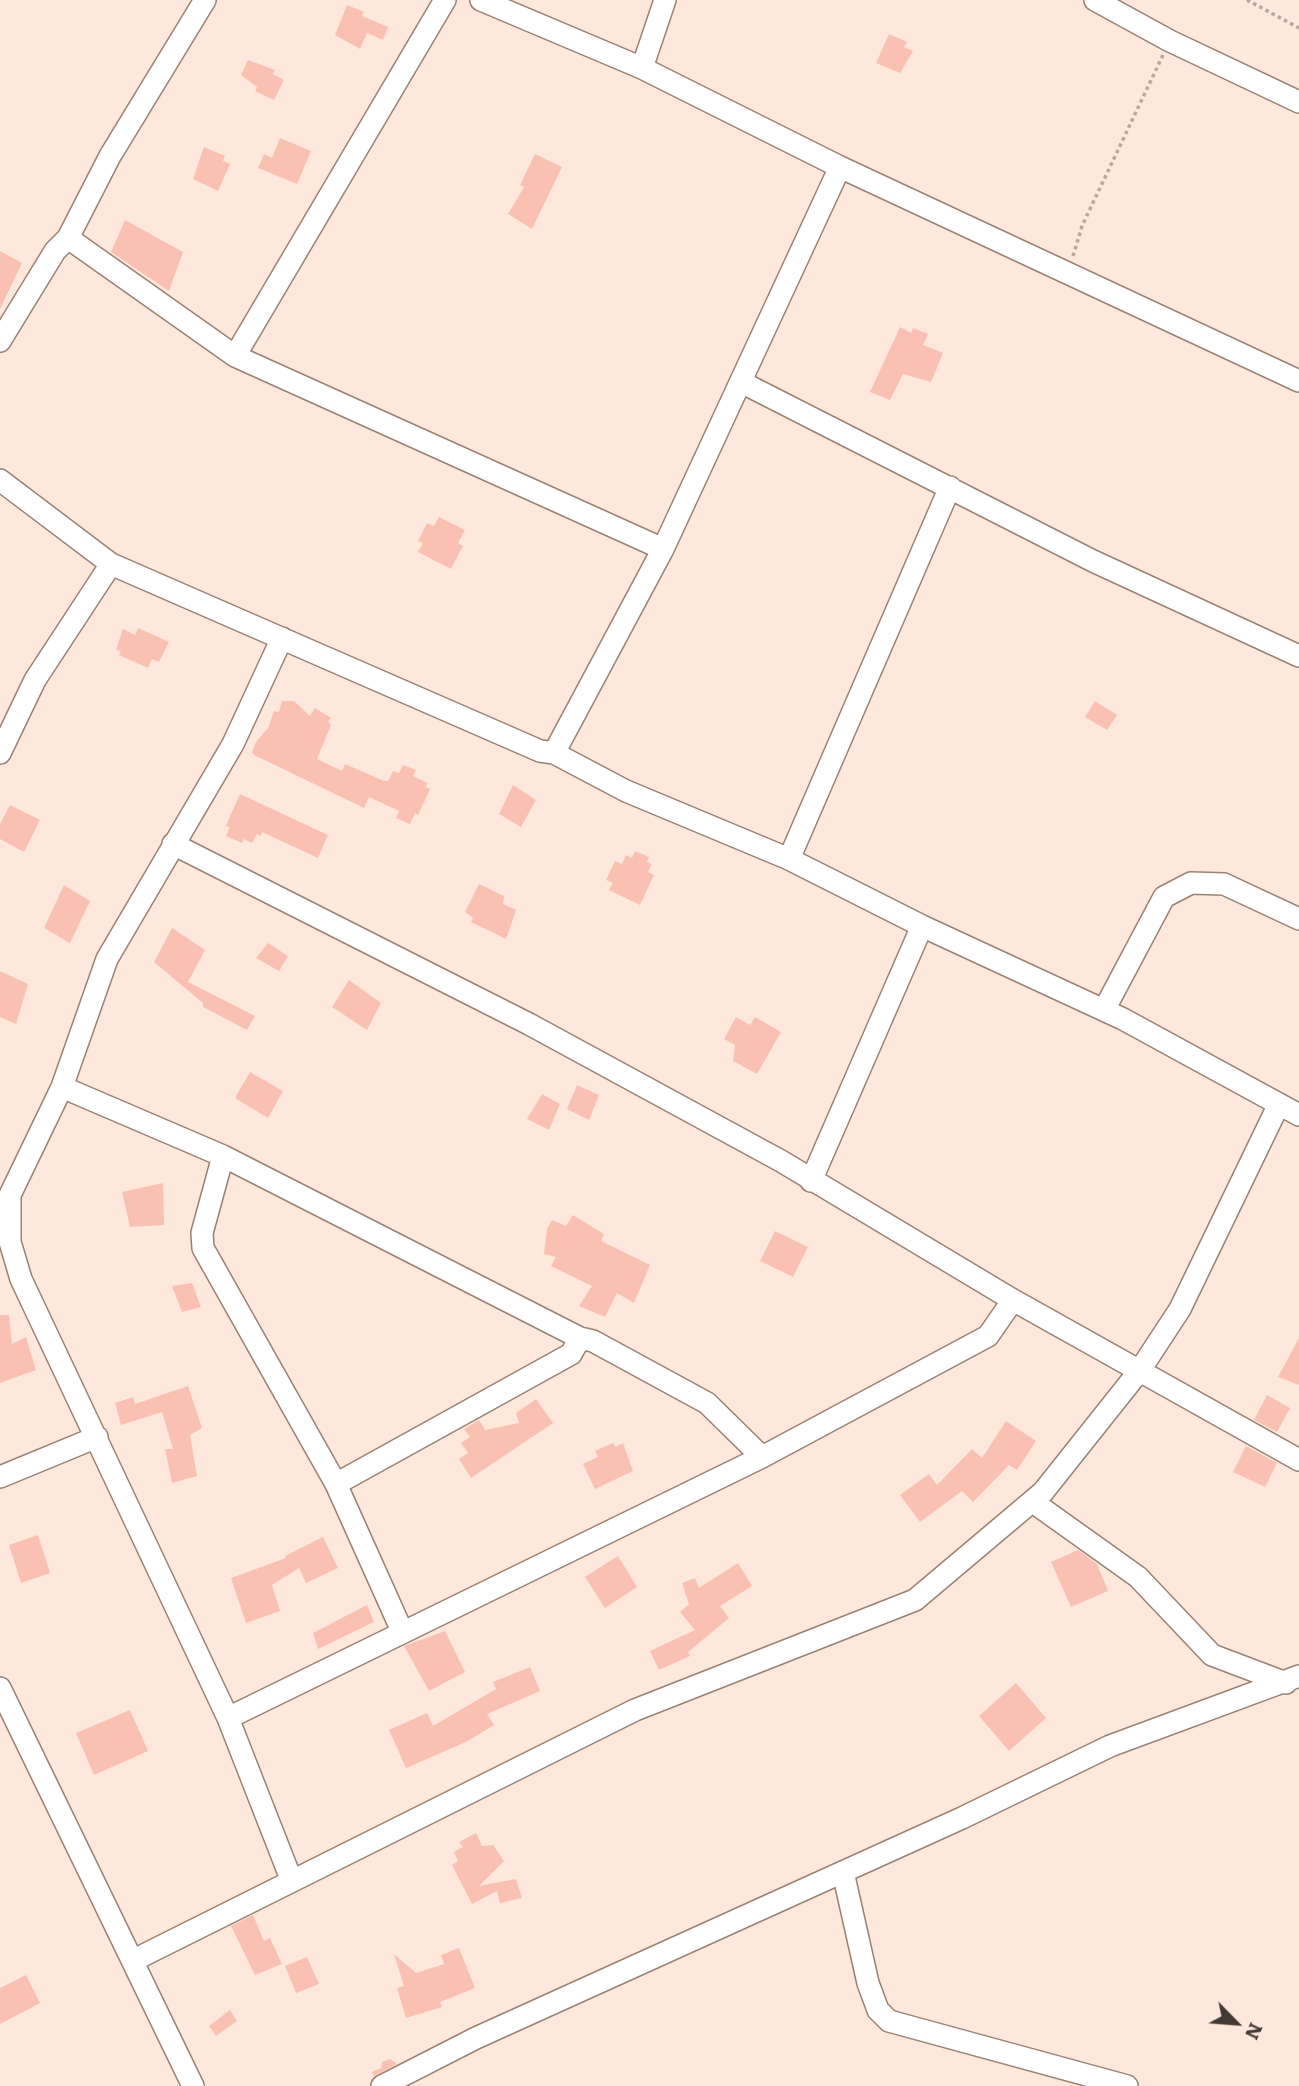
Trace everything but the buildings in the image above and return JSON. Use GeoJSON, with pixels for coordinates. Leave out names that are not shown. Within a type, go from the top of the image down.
{"type":"FeatureCollection","features":[{"type":"Feature","properties":{"kind":"street"},"geometry":{"type":"LineString","coordinates":[[0,341],[55,251],[68,239],[110,156],[205,0]]}},
{"type":"Feature","properties":{"kind":"street"},"geometry":{"type":"LineString","coordinates":[[235,356],[445,0]]}},
{"type":"Feature","properties":{"kind":"street"},"geometry":{"type":"LineString","coordinates":[[481,0],[642,68],[840,167],[1299,381]]}},
{"type":"Feature","properties":{"kind":"street"},"geometry":{"type":"LineString","coordinates":[[642,68],[665,0]]}},
{"type":"Feature","properties":{"kind":"street"},"geometry":{"type":"LineString","coordinates":[[1096,0],[1170,41],[1299,102]]}},
{"type":"Feature","properties":{"kind":"street"},"geometry":{"type":"LineString","coordinates":[[554,752],[663,549],[743,383],[840,167]]}},
{"type":"Feature","properties":{"kind":"street"},"geometry":{"type":"LineString","coordinates":[[68,239],[235,356],[663,549]]}},
{"type":"Feature","properties":{"kind":"street"},"geometry":{"type":"LineString","coordinates":[[743,383],[1093,561],[1299,656]]}},
{"type":"Feature","properties":{"kind":"street"},"geometry":{"type":"LineString","coordinates":[[0,480],[111,564],[540,751],[554,752],[626,791],[789,859],[922,926],[1104,1010],[1299,1115]]}},
{"type":"Feature","properties":{"kind":"street"},"geometry":{"type":"LineString","coordinates":[[789,859],[950,488]]}},
{"type":"Feature","properties":{"kind":"street"},"geometry":{"type":"LineString","coordinates":[[0,753],[35,680],[111,564]]}},
{"type":"Feature","properties":{"kind":"street"},"geometry":{"type":"LineString","coordinates":[[282,638],[233,744],[107,959],[62,1087],[5,1194],[10,1242],[21,1279],[228,1718],[291,1879]]}},
{"type":"Feature","properties":{"kind":"street"},"geometry":{"type":"LineString","coordinates":[[173,844],[529,1024],[811,1181],[1013,1300],[1299,1460]]}},
{"type":"Feature","properties":{"kind":"street"},"geometry":{"type":"LineString","coordinates":[[1104,1010],[1164,897],[1191,883],[1224,884],[1299,919]]}},
{"type":"Feature","properties":{"kind":"street"},"geometry":{"type":"LineString","coordinates":[[811,1181],[922,926]]}},
{"type":"Feature","properties":{"kind":"street"},"geometry":{"type":"LineString","coordinates":[[62,1087],[223,1156],[580,1338],[593,1341],[707,1402],[762,1457]]}},
{"type":"Feature","properties":{"kind":"street"},"geometry":{"type":"LineString","coordinates":[[134,1960],[291,1879],[635,1710],[915,1600],[1033,1502],[1140,1370],[1180,1309],[1279,1104]]}},
{"type":"Feature","properties":{"kind":"street"},"geometry":{"type":"LineString","coordinates":[[223,1156],[202,1233],[204,1248],[336,1484],[402,1631]]}},
{"type":"Feature","properties":{"kind":"street"},"geometry":{"type":"LineString","coordinates":[[228,1718],[762,1457],[988,1336],[1013,1300]]}},
{"type":"Feature","properties":{"kind":"street"},"geometry":{"type":"LineString","coordinates":[[336,1484],[571,1354],[580,1338]]}},
{"type":"Feature","properties":{"kind":"street"},"geometry":{"type":"LineString","coordinates":[[0,1477],[97,1437]]}},
{"type":"Feature","properties":{"kind":"street"},"geometry":{"type":"LineString","coordinates":[[1033,1502],[1138,1577],[1212,1655],[1292,1679]]}},
{"type":"Feature","properties":{"kind":"street"},"geometry":{"type":"LineString","coordinates":[[382,2086],[476,2038],[843,1872],[1110,1746],[1292,1679]]}},
{"type":"Feature","properties":{"kind":"street"},"geometry":{"type":"LineString","coordinates":[[0,1688],[193,2086]]}},
{"type":"Feature","properties":{"kind":"street"},"geometry":{"type":"LineString","coordinates":[[843,1872],[868,1983],[878,2010],[889,2021],[1128,2086]]}},
{"type":"Feature","properties":{"kind":"path"},"geometry":{"type":"LineString","coordinates":[[1247,0],[1299,28]]}},
{"type":"Feature","properties":{"kind":"path"},"geometry":{"type":"LineString","coordinates":[[1068,274],[1082,226],[1170,41]]}}]}
